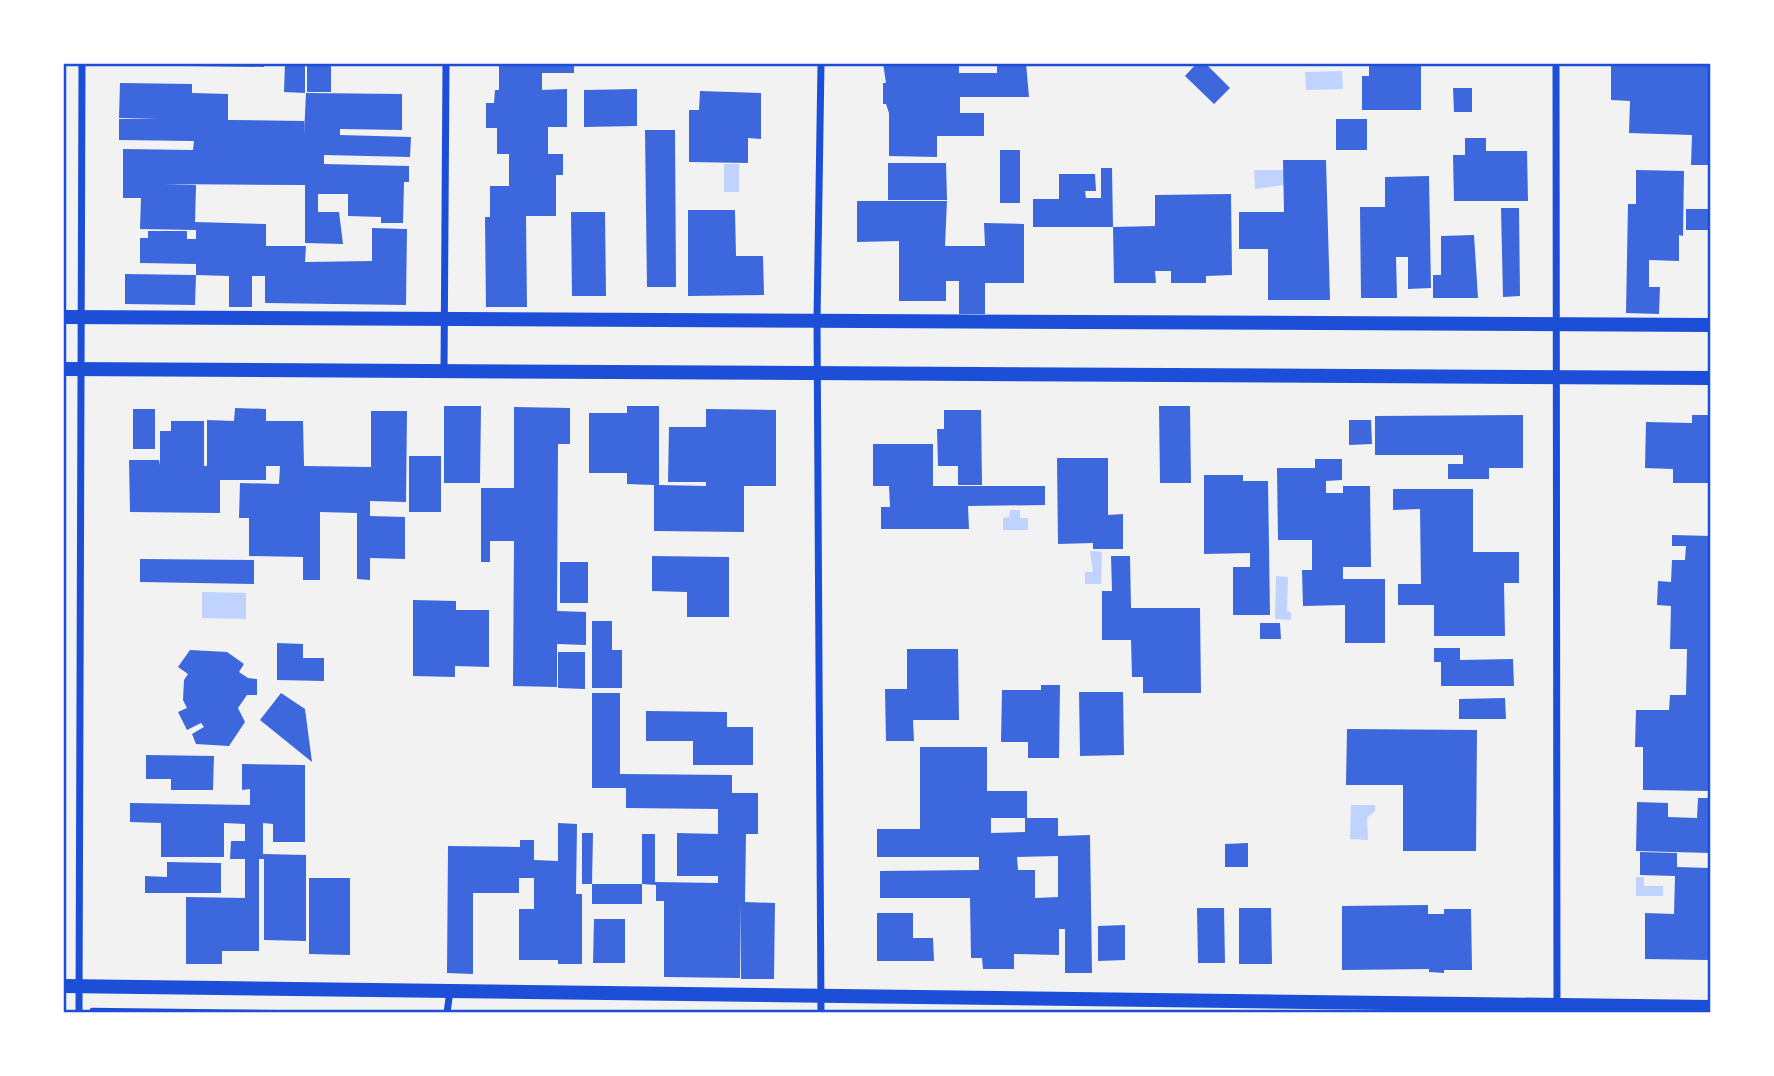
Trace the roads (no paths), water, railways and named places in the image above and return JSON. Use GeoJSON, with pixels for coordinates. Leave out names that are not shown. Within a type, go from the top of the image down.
{"type":"FeatureCollection","features":[{"type":"Feature","properties":{"kind":"main road"},"geometry":{"type":"LineString","coordinates":[[63,317],[1711,326]]}},
{"type":"Feature","properties":{"kind":"main road"},"geometry":{"type":"LineString","coordinates":[[63,369],[1711,378]]}},
{"type":"Feature","properties":{"kind":"main road"},"geometry":{"type":"LineString","coordinates":[[63,986],[1557,1009],[1711,1007]]}},
{"type":"Feature","properties":{"kind":"street"},"geometry":{"type":"LineString","coordinates":[[79,1011],[82,63]]}},
{"type":"Feature","properties":{"kind":"street"},"geometry":{"type":"LineString","coordinates":[[444,371],[446,63]]}},
{"type":"Feature","properties":{"kind":"street"},"geometry":{"type":"LineString","coordinates":[[821,63],[817,320],[821,1013]]}},
{"type":"Feature","properties":{"kind":"street"},"geometry":{"type":"LineString","coordinates":[[1556,63],[1557,1009]]}},
{"type":"Feature","properties":{"kind":"street"},"geometry":{"type":"LineString","coordinates":[[447,1013],[450,991]]}},
{"type":"Feature","properties":{"kind":"water"},"geometry":{"type":"Polygon","coordinates":[[[1342,71],[1343,89],[1306,90],[1305,72],[1342,71]]]}},
{"type":"Feature","properties":{"kind":"water"},"geometry":{"type":"Polygon","coordinates":[[[724,164],[739,164],[739,192],[724,192],[724,164]]]}},
{"type":"Feature","properties":{"kind":"water"},"geometry":{"type":"Polygon","coordinates":[[[1254,170],[1284,170],[1284,185],[1255,189],[1254,170]]]}},
{"type":"Feature","properties":{"kind":"water"},"geometry":{"type":"Polygon","coordinates":[[[1010,510],[1020,510],[1020,518],[1028,518],[1028,530],[1003,530],[1003,518],[1009,517],[1010,510]]]}},
{"type":"Feature","properties":{"kind":"water"},"geometry":{"type":"Polygon","coordinates":[[[1090,551],[1102,552],[1101,584],[1085,584],[1085,572],[1093,572],[1090,551]]]}},
{"type":"Feature","properties":{"kind":"water"},"geometry":{"type":"Polygon","coordinates":[[[1276,576],[1288,577],[1287,611],[1291,612],[1291,620],[1275,619],[1276,576]]]}},
{"type":"Feature","properties":{"kind":"water"},"geometry":{"type":"Polygon","coordinates":[[[202,592],[246,593],[246,619],[202,618],[202,592]]]}},
{"type":"Feature","properties":{"kind":"water"},"geometry":{"type":"Polygon","coordinates":[[[1351,805],[1375,805],[1375,811],[1367,818],[1368,840],[1350,839],[1351,805]]]}},
{"type":"Feature","properties":{"kind":"water"},"geometry":{"type":"Polygon","coordinates":[[[1636,877],[1644,877],[1644,886],[1663,886],[1663,896],[1636,896],[1636,877]]]}}]}
